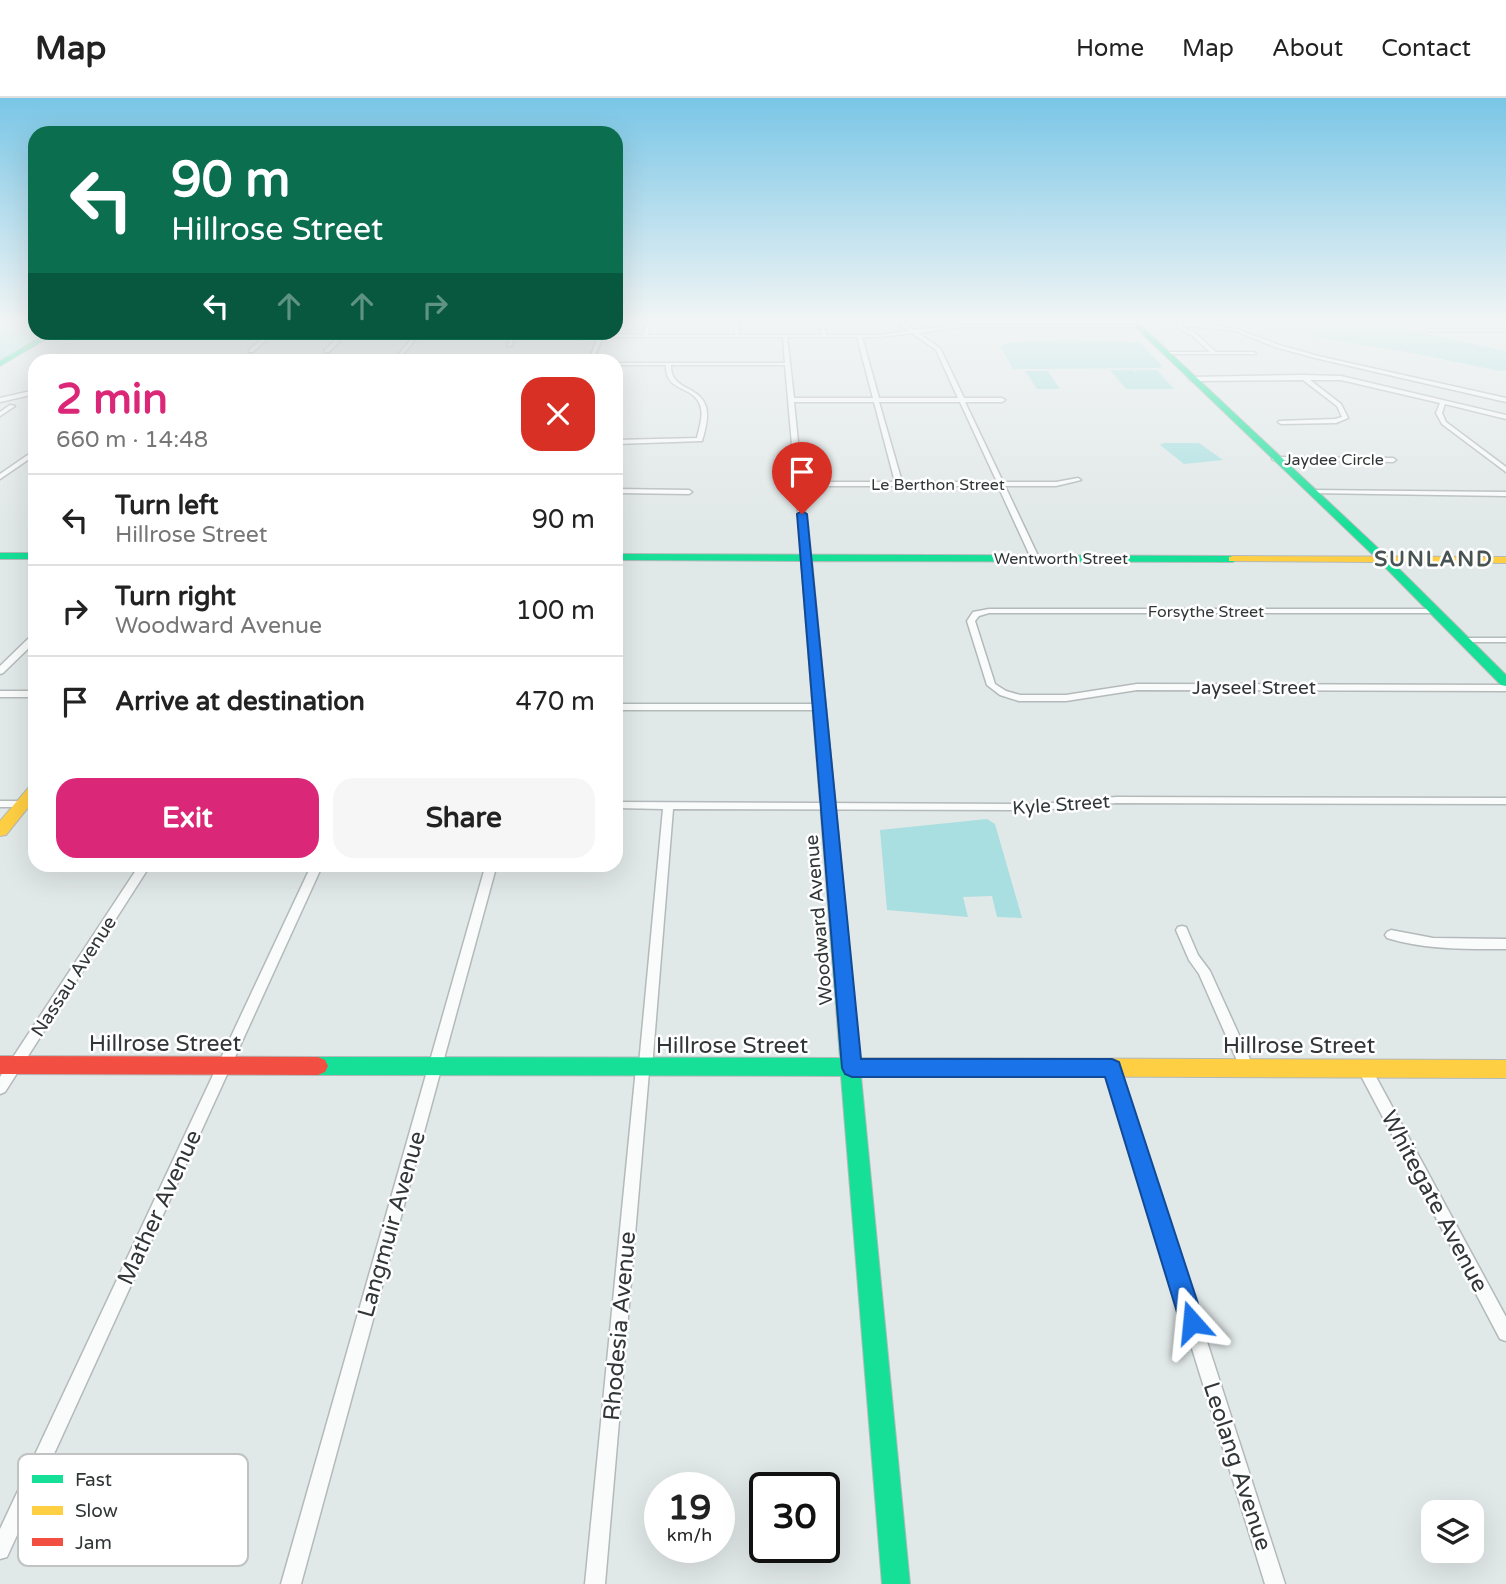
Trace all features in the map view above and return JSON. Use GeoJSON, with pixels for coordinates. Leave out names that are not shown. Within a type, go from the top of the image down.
{"type":"FeatureCollection","features":[{"type":"Feature","properties":{"kind":"street"},"geometry":{"type":"LineString","coordinates":[[623,442],[698,441],[701,438],[703,406],[698,398],[683,388]]}},
{"type":"Feature","properties":{"kind":"street","name":"Woodward Avenue"},"geometry":{"type":"LineString","coordinates":[[789,388],[829,806],[896,1584]]}},
{"type":"Feature","properties":{"kind":"street"},"geometry":{"type":"LineString","coordinates":[[873,388],[899,484]]}},
{"type":"Feature","properties":{"kind":"street"},"geometry":{"type":"LineString","coordinates":[[957,388],[1035,558]]}},
{"type":"Feature","properties":{"kind":"street"},"geometry":{"type":"LineString","coordinates":[[1202,388],[1383,559],[1506,682]]}},
{"type":"Feature","properties":{"kind":"street"},"geometry":{"type":"LineString","coordinates":[[1281,422],[1330,422],[1345,418],[1339,405],[1318,388]]}},
{"type":"Feature","properties":{"kind":"street"},"geometry":{"type":"LineString","coordinates":[[1388,388],[1506,417]]}},
{"type":"Feature","properties":{"kind":"street"},"geometry":{"type":"LineString","coordinates":[[1456,388],[1506,400]]}},
{"type":"Feature","properties":{"kind":"street"},"geometry":{"type":"LineString","coordinates":[[0,400],[28,394]]}},
{"type":"Feature","properties":{"kind":"street"},"geometry":{"type":"LineString","coordinates":[[790,400],[1002,400]]}},
{"type":"Feature","properties":{"kind":"street"},"geometry":{"type":"LineString","coordinates":[[1444,401],[1439,413],[1444,423],[1506,470]]}},
{"type":"Feature","properties":{"kind":"street"},"geometry":{"type":"LineString","coordinates":[[0,414],[12,407]]}},
{"type":"Feature","properties":{"kind":"street"},"geometry":{"type":"LineString","coordinates":[[0,477],[28,457]]}},
{"type":"Feature","properties":{"kind":"street","name":"Jaydee Circle"},"geometry":{"type":"LineString","coordinates":[[1275,459],[1393,460]]}},
{"type":"Feature","properties":{"kind":"street","name":"Le Berthon Street"},"geometry":{"type":"LineString","coordinates":[[799,484],[1056,484],[1078,480]]}},
{"type":"Feature","properties":{"kind":"street"},"geometry":{"type":"LineString","coordinates":[[623,491],[689,492]]}},
{"type":"Feature","properties":{"kind":"street"},"geometry":{"type":"LineString","coordinates":[[1312,492],[1506,494]]}},
{"type":"Feature","properties":{"kind":"street"},"geometry":{"type":"LineString","coordinates":[[1,557],[28,556]]}},
{"type":"Feature","properties":{"kind":"street","name":"Wentworth Street"},"geometry":{"type":"LineString","coordinates":[[623,557],[1506,560]]}},
{"type":"Feature","properties":{"kind":"street","name":"Forsythe Street"},"geometry":{"type":"LineString","coordinates":[[1003,693],[989,681],[971,624],[976,614],[989,611],[1436,611]]}},
{"type":"Feature","properties":{"kind":"street"},"geometry":{"type":"LineString","coordinates":[[1464,640],[1506,640]]}},
{"type":"Feature","properties":{"kind":"street"},"geometry":{"type":"LineString","coordinates":[[0,671],[28,644]]}},
{"type":"Feature","properties":{"kind":"street","name":"Jayseel Street"},"geometry":{"type":"LineString","coordinates":[[1003,693],[1019,698],[1047,698],[1137,687],[1506,688]]}},
{"type":"Feature","properties":{"kind":"street"},"geometry":{"type":"LineString","coordinates":[[0,694],[28,695]]}},
{"type":"Feature","properties":{"kind":"street"},"geometry":{"type":"LineString","coordinates":[[623,707],[820,707]]}},
{"type":"Feature","properties":{"kind":"street","name":"Kyle Street"},"geometry":{"type":"LineString","coordinates":[[623,805],[1041,807],[1116,800],[1506,801]]}},
{"type":"Feature","properties":{"kind":"street"},"geometry":{"type":"LineString","coordinates":[[0,804],[28,804]]}},
{"type":"Feature","properties":{"kind":"street"},"geometry":{"type":"LineString","coordinates":[[0,831],[28,805]]}},
{"type":"Feature","properties":{"kind":"street","name":"Rhodesia Avenue"},"geometry":{"type":"LineString","coordinates":[[595,1584],[668,806]]}},
{"type":"Feature","properties":{"kind":"street","name":"Nassau Avenue"},"geometry":{"type":"LineString","coordinates":[[0,1088],[8,1065],[141,872]]}},
{"type":"Feature","properties":{"kind":"street","name":"Mather Avenue"},"geometry":{"type":"LineString","coordinates":[[44,1454],[314,872]]}},
{"type":"Feature","properties":{"kind":"street","name":"Langmuir Avenue"},"geometry":{"type":"LineString","coordinates":[[291,1584],[490,872]]}},
{"type":"Feature","properties":{"kind":"street"},"geometry":{"type":"LineString","coordinates":[[1182,930],[1193,957],[1204,971],[1247,1068]]}},
{"type":"Feature","properties":{"kind":"street"},"geometry":{"type":"LineString","coordinates":[[1391,935],[1411,941],[1440,944],[1506,944]]}},
{"type":"Feature","properties":{"kind":"street","name":"Hillrose Street"},"geometry":{"type":"LineString","coordinates":[[8,1065],[1506,1069]]}},
{"type":"Feature","properties":{"kind":"street","name":"Leolang Avenue"},"geometry":{"type":"LineString","coordinates":[[1112,1068],[1275,1584]]}},
{"type":"Feature","properties":{"kind":"street","name":"Whitegate Avenue"},"geometry":{"type":"LineString","coordinates":[[1364,1068],[1506,1333]]}},
{"type":"Feature","properties":{"kind":"street","name":"Mather Avenue"},"geometry":{"type":"LineString","coordinates":[[0,1550],[18,1511]]}},
{"type":"Feature","properties":{"kind":"shaded area"},"geometry":{"type":"Polygon","coordinates":[[[1125,388],[1174,389],[1126,389],[1125,388]]]}},
{"type":"Feature","properties":{"kind":"shaded area"},"geometry":{"type":"Polygon","coordinates":[[[1199,443],[1223,460],[1184,464],[1160,445],[1199,443]]]}},
{"type":"Feature","properties":{"kind":"shaded area"},"geometry":{"type":"Polygon","coordinates":[[[987,819],[995,824],[1022,918],[997,917],[992,896],[963,897],[968,917],[887,910],[880,830],[987,819]]]}},
{"type":"Feature","properties":{"kind":"traffic: fast"},"geometry":{"type":"LineString","coordinates":[[1203,388],[1377,553],[1506,682]]}},
{"type":"Feature","properties":{"kind":"traffic: fast"},"geometry":{"type":"LineString","coordinates":[[0,556],[28,556]]}},
{"type":"Feature","properties":{"kind":"traffic: fast"},"geometry":{"type":"LineString","coordinates":[[623,557],[1233,559]]}},
{"type":"Feature","properties":{"kind":"traffic: fast"},"geometry":{"type":"LineString","coordinates":[[806,558],[896,1584]]}},
{"type":"Feature","properties":{"kind":"traffic: fast"},"geometry":{"type":"LineString","coordinates":[[318,1066],[940,1067]]}},
{"type":"Feature","properties":{"kind":"traffic: slow"},"geometry":{"type":"LineString","coordinates":[[1233,559],[1506,560]]}},
{"type":"Feature","properties":{"kind":"traffic: slow"},"geometry":{"type":"LineString","coordinates":[[0,831],[28,797]]}},
{"type":"Feature","properties":{"kind":"traffic: slow"},"geometry":{"type":"LineString","coordinates":[[940,1067],[1506,1069]]}},
{"type":"Feature","properties":{"kind":"traffic: jam"},"geometry":{"type":"LineString","coordinates":[[0,1065],[318,1066]]}},
{"type":"Feature","properties":{"kind":"district","name":"SUNLAND"},"geometry":{"type":"Point","coordinates":[1434,559]}},
{"type":"Feature","properties":{"kind":"route"},"geometry":{"type":"LineString","coordinates":[[802,514],[852,1068],[1112,1068],[1192,1322]]}}]}
